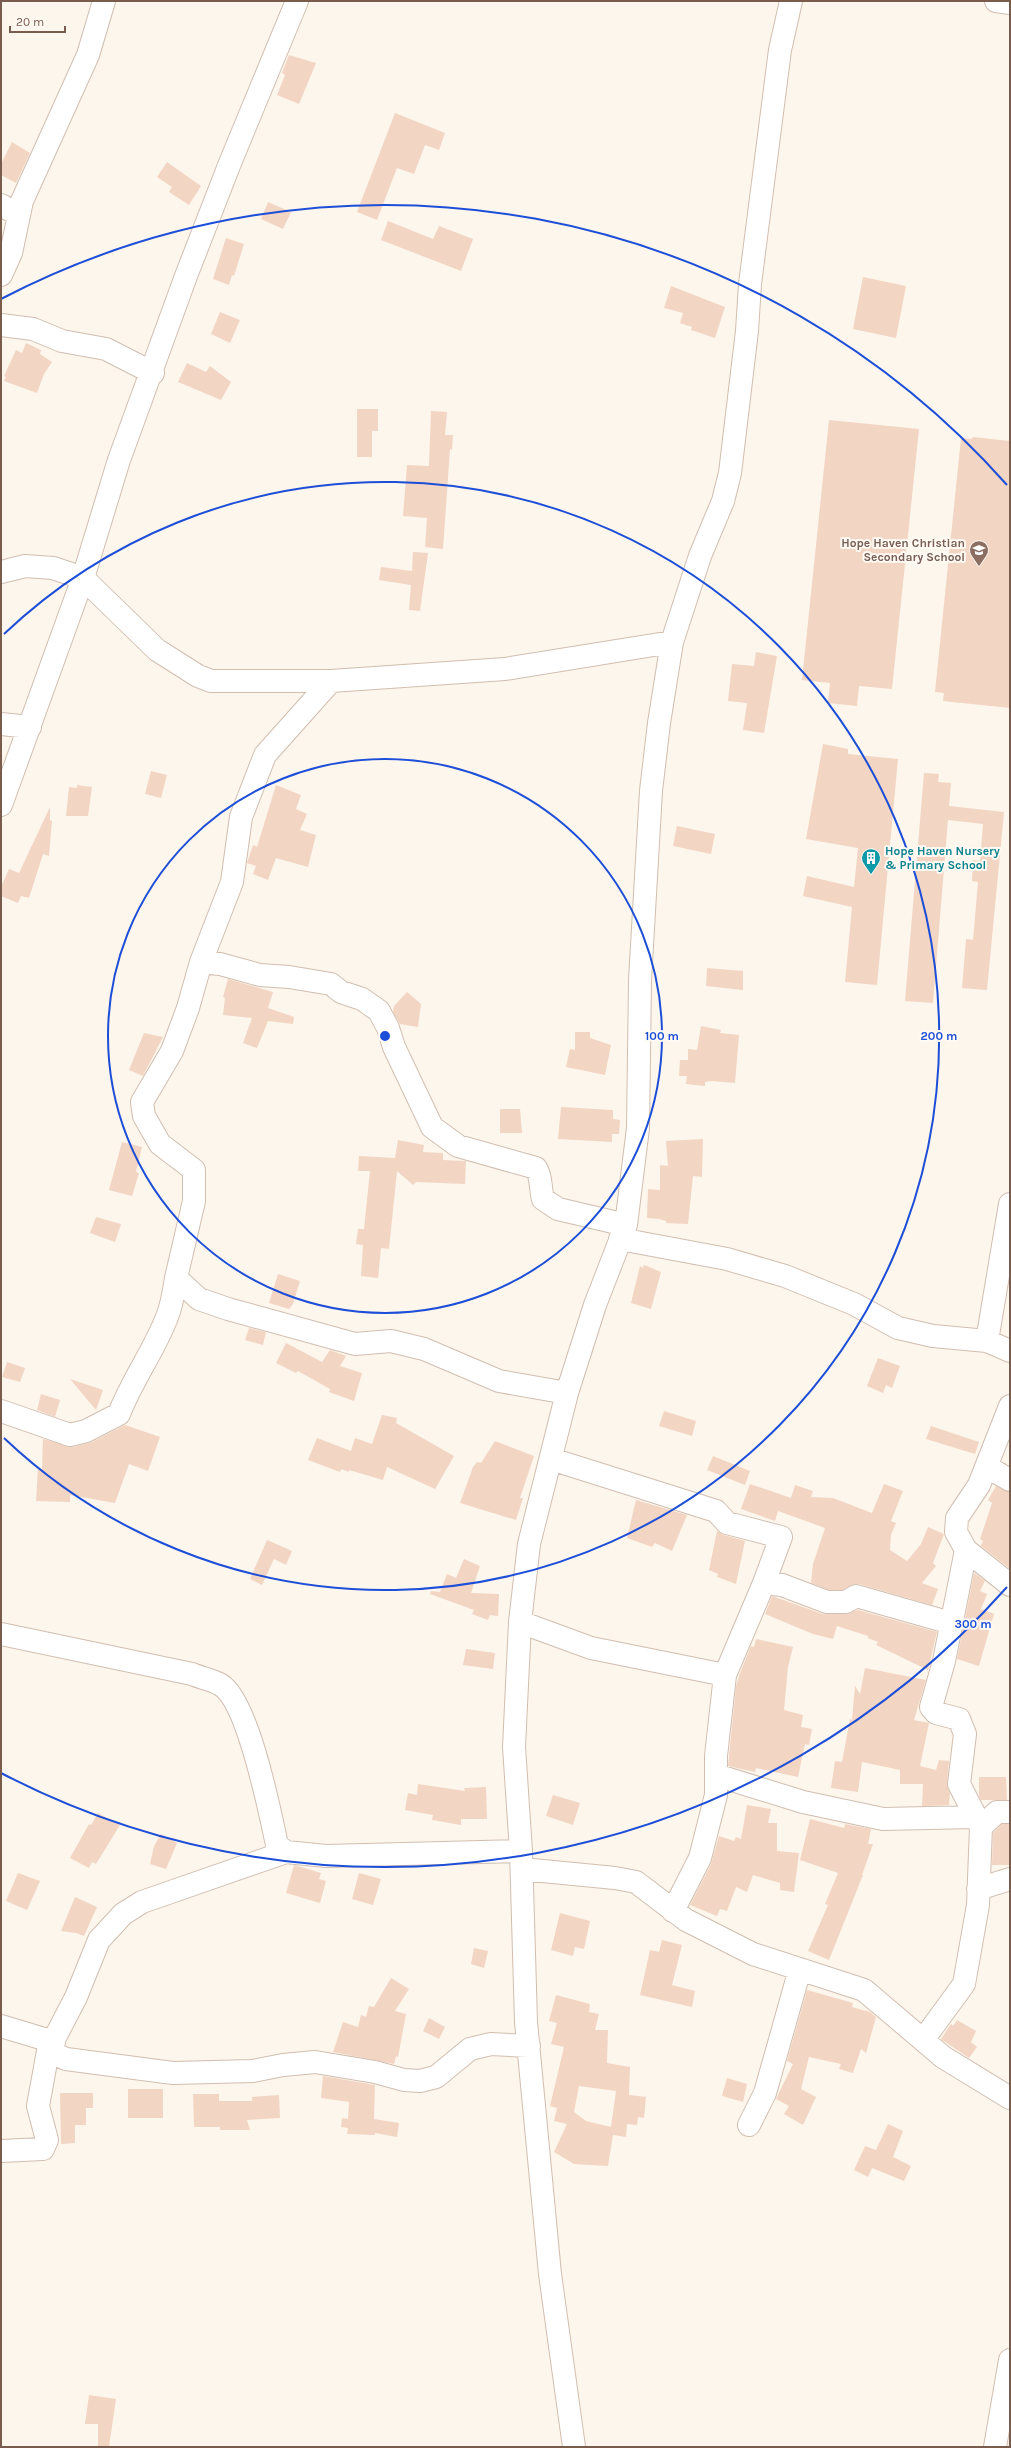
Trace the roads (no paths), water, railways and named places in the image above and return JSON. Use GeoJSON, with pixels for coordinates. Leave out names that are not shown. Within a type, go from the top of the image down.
{"type":"FeatureCollection","features":[{"type":"Feature","properties":{"kind":"street"},"geometry":{"type":"LineString","coordinates":[[1,275],[10,253],[10,210],[22,201],[88,55],[104,1]]}},
{"type":"Feature","properties":{"kind":"street"},"geometry":{"type":"LineString","coordinates":[[1,805],[83,578],[119,460],[230,163],[297,1]]}},
{"type":"Feature","properties":{"kind":"street"},"geometry":{"type":"LineString","coordinates":[[574,2447],[550,2274],[529,2046],[522,1860],[514,1747],[520,1622],[529,1544],[567,1394],[595,1305],[623,1232],[635,1169],[638,1128],[638,1031],[651,791],[672,642],[693,575],[723,501],[730,473],[747,331],[750,284],[780,50],[791,1]]}},
{"type":"Feature","properties":{"kind":"street"},"geometry":{"type":"LineString","coordinates":[[996,1],[1010,3]]}},
{"type":"Feature","properties":{"kind":"street"},"geometry":{"type":"LineString","coordinates":[[1,325],[33,329],[62,341],[106,349],[152,373]]}},
{"type":"Feature","properties":{"kind":"street"},"geometry":{"type":"LineString","coordinates":[[1,572],[25,566],[53,568],[83,578],[157,650],[198,676],[211,681],[331,681],[505,669],[672,642]]}},
{"type":"Feature","properties":{"kind":"street"},"geometry":{"type":"LineString","coordinates":[[1,1411],[70,1434],[86,1431],[119,1414],[130,1386],[150,1353],[168,1316],[194,1201],[194,1170],[160,1144],[144,1116],[142,1102],[172,1051],[188,1008],[201,962],[232,882],[241,817],[265,755],[331,681]]}},
{"type":"Feature","properties":{"kind":"street"},"geometry":{"type":"LineString","coordinates":[[1,724],[30,727]]}},
{"type":"Feature","properties":{"kind":"street"},"geometry":{"type":"LineString","coordinates":[[201,962],[220,964],[260,975],[289,976],[331,984],[341,992],[362,999],[379,1011],[388,1028],[394,1047],[432,1127],[458,1146],[536,1168],[540,1174],[539,1187],[543,1200],[558,1209],[623,1232],[727,1259],[785,1276],[854,1304],[898,1328],[933,1336],[987,1341],[1010,1351]]}},
{"type":"Feature","properties":{"kind":"street"},"geometry":{"type":"LineString","coordinates":[[987,1341],[1010,1204]]}},
{"type":"Feature","properties":{"kind":"street"},"geometry":{"type":"LineString","coordinates":[[176,1278],[199,1299],[228,1309],[355,1344],[390,1341],[424,1349],[499,1381],[567,1394]]}},
{"type":"Feature","properties":{"kind":"street"},"geometry":{"type":"LineString","coordinates":[[1010,1406],[979,1485],[957,1518],[956,1532],[966,1550],[1010,1585]]}},
{"type":"Feature","properties":{"kind":"street"},"geometry":{"type":"LineString","coordinates":[[551,1459],[716,1511],[727,1523],[781,1537],[764,1583],[725,1675],[716,1775],[716,1795],[700,1858],[673,1911]]}},
{"type":"Feature","properties":{"kind":"street"},"geometry":{"type":"LineString","coordinates":[[987,1467],[1010,1480]]}},
{"type":"Feature","properties":{"kind":"street"},"geometry":{"type":"LineString","coordinates":[[923,2040],[964,1984],[971,1948],[978,1889],[979,1822],[959,1784],[965,1734],[959,1719],[936,1713],[931,1707],[944,1661],[966,1550]]}},
{"type":"Feature","properties":{"kind":"street"},"geometry":{"type":"LineString","coordinates":[[764,1583],[782,1585],[827,1602],[846,1602],[856,1596],[951,1623]]}},
{"type":"Feature","properties":{"kind":"street"},"geometry":{"type":"LineString","coordinates":[[520,1622],[591,1648],[725,1675]]}},
{"type":"Feature","properties":{"kind":"street"},"geometry":{"type":"LineString","coordinates":[[1,1634],[192,1674],[222,1686],[236,1704],[244,1722],[262,1774],[277,1845],[286,1852]]}},
{"type":"Feature","properties":{"kind":"street"},"geometry":{"type":"LineString","coordinates":[[716,1775],[803,1802],[883,1819],[979,1822],[997,1812],[1010,1812]]}},
{"type":"Feature","properties":{"kind":"street"},"geometry":{"type":"LineString","coordinates":[[1,2151],[43,2150],[47,2140],[38,2106],[51,2046],[76,1997],[99,1940],[123,1914],[142,1902],[286,1852],[326,1856],[522,1860],[636,1882],[686,1920],[753,1954],[864,1990],[943,2057],[1010,2098]]}},
{"type":"Feature","properties":{"kind":"street"},"geometry":{"type":"LineString","coordinates":[[978,1889],[1010,1879]]}},
{"type":"Feature","properties":{"kind":"street"},"geometry":{"type":"LineString","coordinates":[[749,2125],[765,2093],[800,1969]]}},
{"type":"Feature","properties":{"kind":"street"},"geometry":{"type":"LineString","coordinates":[[1,2026],[51,2046],[66,2059],[173,2073],[253,2071],[283,2065],[315,2062],[375,2072],[404,2080],[420,2081],[436,2077],[470,2049],[491,2044],[529,2046]]}},
{"type":"Feature","properties":{"kind":"street"},"geometry":{"type":"LineString","coordinates":[[995,2447],[1010,2360]]}},
{"type":"Feature","properties":{"kind":"place","name":"Hope Haven Christian Secondary School"},"geometry":{"type":"Point","coordinates":[979,567]}},
{"type":"Feature","properties":{"kind":"place","name":"Hope Haven Nursery & Primary School"},"geometry":{"type":"Point","coordinates":[871,875]}}]}
